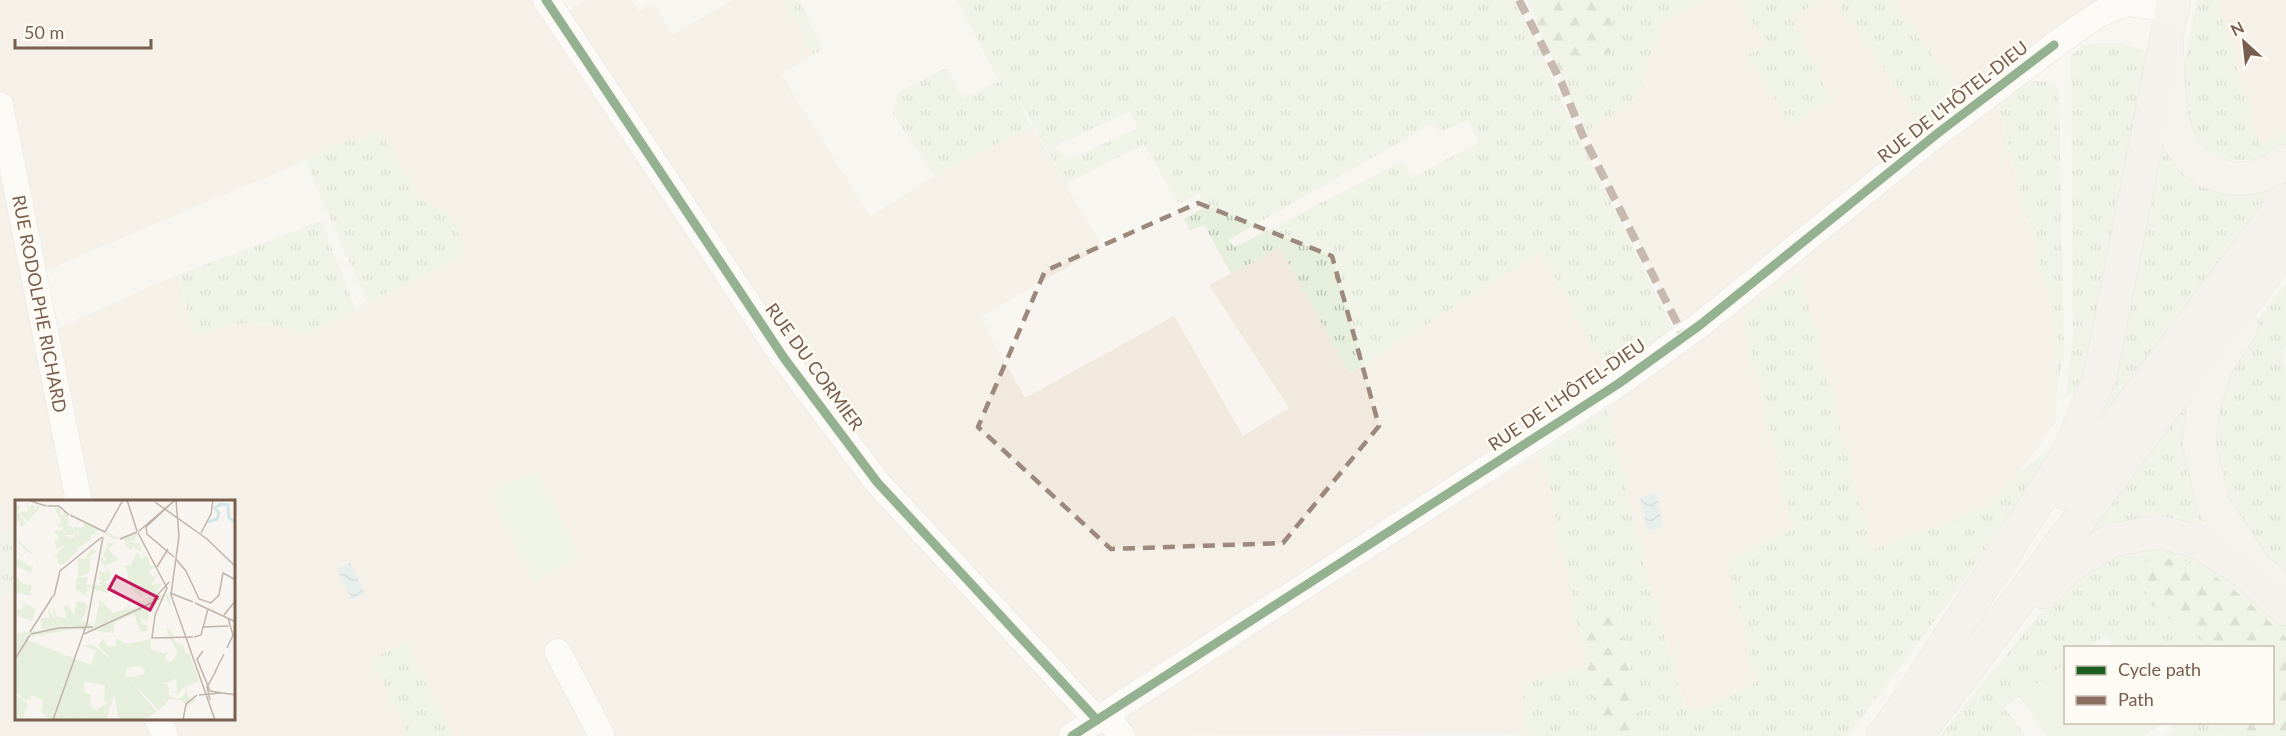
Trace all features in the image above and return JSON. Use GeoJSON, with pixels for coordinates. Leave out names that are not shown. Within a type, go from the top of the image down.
{"type":"FeatureCollection","features":[{"type":"Feature","properties":{"kind":"highway"},"geometry":{"type":"LineString","coordinates":[[1910,701],[2068,454],[2100,376],[2171,15]]}},
{"type":"Feature","properties":{"kind":"highway"},"geometry":{"type":"LineString","coordinates":[[1883,736],[2286,200]]}},
{"type":"Feature","properties":{"kind":"highway"},"geometry":{"type":"LineString","coordinates":[[1916,736],[2286,246]]}},
{"type":"Feature","properties":{"kind":"highway"},"geometry":{"type":"LineString","coordinates":[[1952,688],[2068,567],[2112,540],[2158,532],[2197,541],[2243,570],[2286,609]]}},
{"type":"Feature","properties":{"kind":"main road"},"geometry":{"type":"LineString","coordinates":[[2171,15],[2170,111],[2178,141],[2191,159],[2213,174],[2235,179],[2252,178],[2273,172],[2286,161]]}},
{"type":"Feature","properties":{"kind":"main road"},"geometry":{"type":"LineString","coordinates":[[2286,256],[2216,367],[2203,408],[2199,443],[2213,504],[2255,567],[2286,596]]}},
{"type":"Feature","properties":{"kind":"street","name":"RUE DU CORMIER"},"geometry":{"type":"LineString","coordinates":[[546,0],[784,358],[877,482],[1101,718],[1122,736]]}},
{"type":"Feature","properties":{"kind":"street","name":"RUE DE L'HÔTEL-DIEU"},"geometry":{"type":"LineString","coordinates":[[1072,736],[1627,377],[1700,325],[1938,133],[2054,45],[2101,13],[2128,3],[2171,15]]}},
{"type":"Feature","properties":{"kind":"street","name":"RUE RODOLPHE RICHARD"},"geometry":{"type":"LineString","coordinates":[[0,105],[79,500]]}},
{"type":"Feature","properties":{"kind":"street"},"geometry":{"type":"LineString","coordinates":[[558,652],[602,736]]}},
{"type":"Feature","properties":{"kind":"street"},"geometry":{"type":"LineString","coordinates":[[158,721],[165,736]]}},
{"type":"Feature","properties":{"kind":"highlighted area"},"geometry":{"type":"Polygon","coordinates":[[[1198,203],[1332,256],[1379,426],[1283,543],[1111,549],[978,427],[1045,271],[1198,203]]]}},
{"type":"Feature","properties":{"kind":"shaded area"},"geometry":{"type":"Polygon","coordinates":[[[0,0],[553,0],[563,14],[585,0],[631,0],[640,11],[653,3],[672,35],[733,0],[784,0],[814,54],[781,74],[870,217],[935,176],[1032,127],[1102,247],[980,317],[1025,398],[1174,316],[1243,436],[1289,408],[1209,285],[1280,248],[1350,373],[1541,251],[1610,376],[1677,326],[1586,132],[1635,99],[1655,42],[1655,25],[1706,0],[1739,0],[1766,45],[1747,55],[1832,100],[1792,19],[1820,0],[1835,0],[1930,133],[1967,103],[1891,0],[2099,0],[2053,29],[1993,79],[1998,108],[2058,335],[2056,420],[2019,473],[1991,506],[1872,551],[1800,274],[1742,314],[1793,530],[1727,560],[1757,682],[1699,711],[1686,709],[1647,575],[1607,408],[1610,377],[1110,700],[1086,700],[1073,707],[1069,727],[1057,736],[0,736],[0,596],[15,592],[15,721],[236,721],[236,500],[15,500],[15,529],[0,533],[0,0]],[[377,134],[356,138],[304,158],[297,164],[46,270],[56,329],[179,274],[192,333],[244,323],[274,325],[307,332],[357,308],[368,300],[448,212],[420,200],[386,140],[377,134]]]}},
{"type":"Feature","properties":{"kind":"shaded area"},"geometry":{"type":"Polygon","coordinates":[[[2217,0],[2286,0],[2286,133],[2260,146],[2217,0]]]}},
{"type":"Feature","properties":{"kind":"shaded area"},"geometry":{"type":"Polygon","coordinates":[[[1542,451],[1587,669],[1521,683],[1528,734],[1085,736],[1542,451]]]}},
{"type":"Feature","properties":{"kind":"green space"},"geometry":{"type":"Polygon","coordinates":[[[784,0],[799,0],[824,49],[814,54],[784,0]]]}},
{"type":"Feature","properties":{"kind":"green space"},"geometry":{"type":"Polygon","coordinates":[[[956,0],[1384,0],[1385,2],[1390,0],[1515,0],[1536,40],[1561,100],[1673,329],[1610,376],[1541,252],[1349,373],[1280,248],[1231,274],[1204,225],[1190,231],[1184,219],[1205,207],[1199,193],[1179,204],[1144,144],[1066,184],[1013,88],[1031,127],[935,176],[893,114],[898,93],[946,68],[964,98],[1000,81],[956,0]],[[1130,111],[1055,146],[1067,160],[1139,128],[1130,111]],[[1468,120],[1439,132],[1433,123],[1228,240],[1235,247],[1403,161],[1412,178],[1506,128],[1479,142],[1468,120]]]}},
{"type":"Feature","properties":{"kind":"green space"},"geometry":{"type":"Polygon","coordinates":[[[1527,0],[1601,0],[1618,35],[1613,51],[1559,74],[1527,0]]]}},
{"type":"Feature","properties":{"kind":"green space"},"geometry":{"type":"Polygon","coordinates":[[[1601,0],[1706,0],[1655,25],[1655,42],[1635,99],[1586,132],[1559,74],[1613,50],[1618,35],[1601,0]]]}},
{"type":"Feature","properties":{"kind":"green space"},"geometry":{"type":"Polygon","coordinates":[[[1739,0],[1820,0],[1792,19],[1832,100],[1791,125],[1747,55],[1766,45],[1739,0]]]}},
{"type":"Feature","properties":{"kind":"green space"},"geometry":{"type":"Polygon","coordinates":[[[1835,0],[1891,0],[1967,103],[1930,133],[1835,0]]]}},
{"type":"Feature","properties":{"kind":"green space"},"geometry":{"type":"Polygon","coordinates":[[[2197,0],[2217,0],[2260,146],[2286,133],[2286,144],[2258,161],[2225,159],[2205,149],[2188,134],[2180,85],[2197,0]]]}},
{"type":"Feature","properties":{"kind":"green space"},"geometry":{"type":"Polygon","coordinates":[[[2119,43],[2143,50],[2151,65],[2092,362],[2080,390],[2066,396],[2073,334],[2071,55],[2084,45],[2119,43]]]}},
{"type":"Feature","properties":{"kind":"green space"},"geometry":{"type":"Polygon","coordinates":[[[2037,81],[2054,83],[2059,93],[2064,356],[2056,388],[2058,335],[1997,100],[2018,83],[2037,81]]]}},
{"type":"Feature","properties":{"kind":"green space"},"geometry":{"type":"Polygon","coordinates":[[[2161,107],[2172,143],[2276,183],[2126,393],[2076,455],[2161,107]]]}},
{"type":"Feature","properties":{"kind":"green space"},"geometry":{"type":"Polygon","coordinates":[[[377,134],[386,140],[420,200],[448,212],[467,252],[367,302],[304,158],[356,138],[377,134]]]}},
{"type":"Feature","properties":{"kind":"green space"},"geometry":{"type":"Polygon","coordinates":[[[321,221],[356,310],[305,333],[271,324],[244,323],[192,333],[180,274],[321,221]]]}},
{"type":"Feature","properties":{"kind":"green space"},"geometry":{"type":"Polygon","coordinates":[[[1800,273],[1872,551],[1991,506],[2019,473],[2053,446],[2049,456],[1956,592],[1848,736],[1644,736],[1617,608],[1576,616],[1542,451],[1607,408],[1647,575],[1685,709],[1699,711],[1757,682],[1727,560],[1793,530],[1742,314],[1800,273]]]}},
{"type":"Feature","properties":{"kind":"green space"},"geometry":{"type":"Polygon","coordinates":[[[2286,283],[2286,345],[2283,353],[2286,382],[2286,581],[2221,499],[2210,448],[2229,358],[2286,283]]]}},
{"type":"Feature","properties":{"kind":"green space"},"geometry":{"type":"Polygon","coordinates":[[[2201,378],[2208,512],[2197,531],[2078,549],[2201,378]]]}},
{"type":"Feature","properties":{"kind":"green space"},"geometry":{"type":"Polygon","coordinates":[[[536,471],[580,558],[535,581],[491,493],[536,471]]]}},
{"type":"Feature","properties":{"kind":"green space"},"geometry":{"type":"Polygon","coordinates":[[[15,529],[15,592],[0,596],[0,533],[15,529]]]}},
{"type":"Feature","properties":{"kind":"green space"},"geometry":{"type":"Polygon","coordinates":[[[2155,544],[2186,549],[2225,571],[2286,623],[2286,637],[2242,598],[2144,563],[2147,601],[2179,627],[2203,630],[2204,646],[2113,646],[2105,635],[2089,646],[2064,646],[2064,665],[2004,708],[2026,736],[1940,736],[2063,586],[2126,550],[2155,544]]]}},
{"type":"Feature","properties":{"kind":"green space"},"geometry":{"type":"Polygon","coordinates":[[[2161,557],[2189,563],[2203,569],[2240,595],[2286,637],[2286,736],[2221,736],[2224,724],[2274,724],[2274,646],[2204,646],[2203,630],[2179,627],[2147,601],[2143,563],[2161,557]]]}},
{"type":"Feature","properties":{"kind":"green space"},"geometry":{"type":"Polygon","coordinates":[[[1616,608],[1644,736],[1602,736],[1576,616],[1616,608]]]}},
{"type":"Feature","properties":{"kind":"green space"},"geometry":{"type":"Polygon","coordinates":[[[405,642],[453,736],[410,736],[371,659],[405,642]]]}},
{"type":"Feature","properties":{"kind":"green space"},"geometry":{"type":"Polygon","coordinates":[[[2064,666],[2064,724],[2160,725],[2144,736],[2047,736],[2020,697],[2064,666]]]}},
{"type":"Feature","properties":{"kind":"green space"},"geometry":{"type":"Polygon","coordinates":[[[1587,669],[1602,736],[1504,736],[1528,734],[1521,683],[1587,669]]]}},
{"type":"Feature","properties":{"kind":"green space"},"geometry":{"type":"Polygon","coordinates":[[[2171,724],[2224,724],[2221,736],[2165,736],[2173,730],[2171,724]]]}},
{"type":"Feature","properties":{"kind":"water"},"geometry":{"type":"Polygon","coordinates":[[[1656,494],[1663,527],[1648,531],[1640,497],[1656,494]]]}},
{"type":"Feature","properties":{"kind":"water"},"geometry":{"type":"Polygon","coordinates":[[[350,563],[365,594],[352,600],[337,569],[350,563]]]}},
{"type":"Feature","properties":{"kind":"marked path"},"geometry":{"type":"LineString","coordinates":[[1519,0],[1563,86],[1582,134],[1684,337]]}},
{"type":"Feature","properties":{"kind":"cycle path"},"geometry":{"type":"LineString","coordinates":[[546,0],[784,358],[877,482],[1097,720]]}},
{"type":"Feature","properties":{"kind":"cycle path"},"geometry":{"type":"LineString","coordinates":[[1072,736],[1618,384],[1700,325],[1938,133],[2054,45]]}}]}
